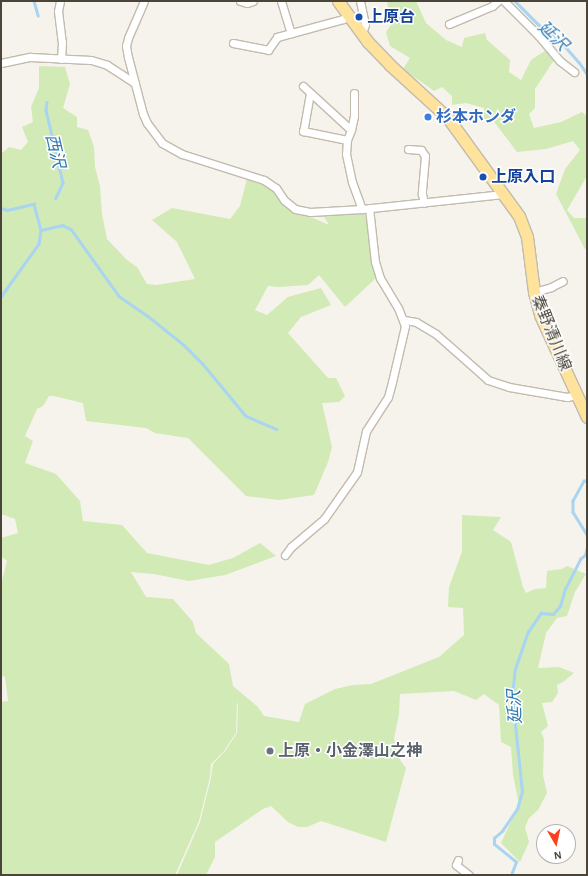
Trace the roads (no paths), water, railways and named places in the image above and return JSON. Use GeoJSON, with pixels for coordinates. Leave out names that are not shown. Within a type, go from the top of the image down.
{"type":"FeatureCollection","features":[{"type":"Feature","properties":{"kind":"main road","name":"秦野清川線"},"geometry":{"type":"LineString","coordinates":[[338,1],[362,34],[390,65],[448,118],[519,216],[525,230],[534,292],[545,326],[587,417]]}},
{"type":"Feature","properties":{"kind":"street"},"geometry":{"type":"LineString","coordinates":[[60,1],[58,16],[62,42],[61,59]]}},
{"type":"Feature","properties":{"kind":"street"},"geometry":{"type":"LineString","coordinates":[[144,1],[126,46],[135,83],[143,114],[147,123],[162,143],[182,154],[264,180],[276,188],[284,200],[295,208],[310,212],[424,203],[503,194]]}},
{"type":"Feature","properties":{"kind":"street"},"geometry":{"type":"LineString","coordinates":[[240,1],[247,3],[252,1]]}},
{"type":"Feature","properties":{"kind":"street"},"geometry":{"type":"LineString","coordinates":[[281,1],[291,33]]}},
{"type":"Feature","properties":{"kind":"street"},"geometry":{"type":"LineString","coordinates":[[360,1],[365,24],[362,34]]}},
{"type":"Feature","properties":{"kind":"street"},"geometry":{"type":"LineString","coordinates":[[449,24],[468,12],[492,6],[498,1]]}},
{"type":"Feature","properties":{"kind":"street"},"geometry":{"type":"LineString","coordinates":[[504,1],[538,35],[560,61],[574,72]]}},
{"type":"Feature","properties":{"kind":"street"},"geometry":{"type":"LineString","coordinates":[[233,43],[268,50],[277,37],[343,19],[348,14]]}},
{"type":"Feature","properties":{"kind":"street"},"geometry":{"type":"LineString","coordinates":[[1,63],[25,58],[91,60],[107,65],[135,83]]}},
{"type":"Feature","properties":{"kind":"street"},"geometry":{"type":"LineString","coordinates":[[303,86],[351,130]]}},
{"type":"Feature","properties":{"kind":"street"},"geometry":{"type":"LineString","coordinates":[[310,93],[303,131],[347,140]]}},
{"type":"Feature","properties":{"kind":"street"},"geometry":{"type":"LineString","coordinates":[[285,555],[291,547],[324,519],[357,472],[366,431],[388,397],[405,326],[404,320],[380,278],[375,262],[366,208],[348,169],[346,154],[347,140],[351,130],[354,93]]}},
{"type":"Feature","properties":{"kind":"street"},"geometry":{"type":"LineString","coordinates":[[408,149],[421,150],[425,156],[422,194],[424,203]]}},
{"type":"Feature","properties":{"kind":"street"},"geometry":{"type":"LineString","coordinates":[[534,292],[552,287],[563,281]]}},
{"type":"Feature","properties":{"kind":"street"},"geometry":{"type":"LineString","coordinates":[[404,320],[416,322],[436,334],[488,380],[509,387],[567,397],[577,395]]}},
{"type":"Feature","properties":{"kind":"street"},"geometry":{"type":"LineString","coordinates":[[458,860],[456,865],[469,875]]}},
{"type":"Feature","properties":{"kind":"waterway","name":"西沢"},"geometry":{"type":"LineString","coordinates":[[34,1],[38,15]]}},
{"type":"Feature","properties":{"kind":"waterway","name":"延沢"},"geometry":{"type":"LineString","coordinates":[[515,1],[538,24],[564,45],[587,74]]}},
{"type":"Feature","properties":{"kind":"waterway","name":"西沢"},"geometry":{"type":"LineString","coordinates":[[47,102],[46,110],[63,183],[56,198]]}},
{"type":"Feature","properties":{"kind":"waterway","name":"西沢"},"geometry":{"type":"LineString","coordinates":[[1,208],[7,210],[34,204],[41,230],[39,244],[1,297]]}},
{"type":"Feature","properties":{"kind":"waterway"},"geometry":{"type":"LineString","coordinates":[[41,230],[62,225],[71,229],[119,296],[148,316],[184,345],[203,364],[246,416],[276,429]]}},
{"type":"Feature","properties":{"kind":"waterway","name":"延沢"},"geometry":{"type":"LineString","coordinates":[[587,481],[584,481],[573,501],[573,512],[587,534]]}},
{"type":"Feature","properties":{"kind":"waterway","name":"延沢"},"geometry":{"type":"LineString","coordinates":[[511,875],[516,862],[494,844],[494,838],[502,831],[517,809],[522,792],[512,696],[515,669],[528,632],[541,613],[553,614],[560,606],[565,589],[580,559],[585,555],[587,547]]}},
{"type":"Feature","properties":{"kind":"place","name":"上原台"},"geometry":{"type":"Point","coordinates":[359,17]}},
{"type":"Feature","properties":{"kind":"place","name":"杉本ホンダ"},"geometry":{"type":"Point","coordinates":[428,117]}},
{"type":"Feature","properties":{"kind":"place","name":"上原入口"},"geometry":{"type":"Point","coordinates":[483,177]}},
{"type":"Feature","properties":{"kind":"place","name":"上原・小金澤山之神"},"geometry":{"type":"Point","coordinates":[270,751]}}]}
